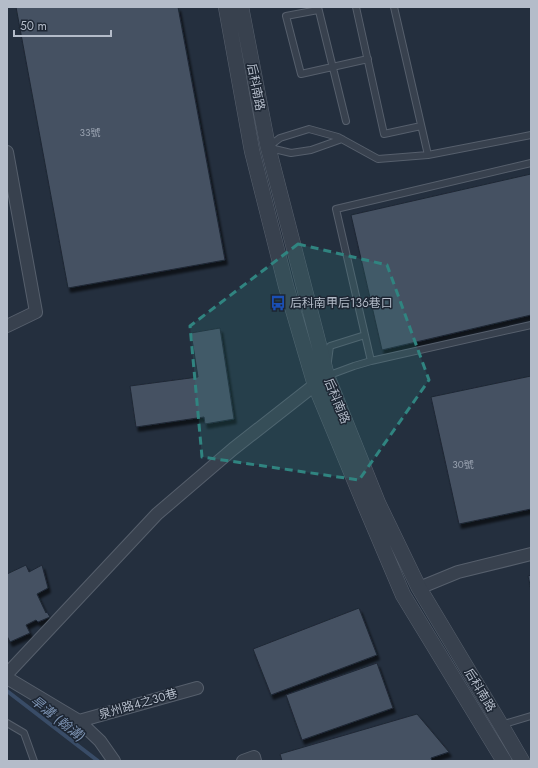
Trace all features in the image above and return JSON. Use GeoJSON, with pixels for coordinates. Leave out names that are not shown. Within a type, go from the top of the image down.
{"type":"FeatureCollection","features":[{"type":"Feature","properties":{"kind":"street","name":"后科南路"},"geometry":{"type":"LineString","coordinates":[[226,7],[252,151],[286,286],[366,508],[403,595],[504,761]]}},
{"type":"Feature","properties":{"kind":"street","name":"后科南路"},"geometry":{"type":"LineString","coordinates":[[241,7],[268,147],[321,380],[419,588],[522,761]]}},
{"type":"Feature","properties":{"kind":"street"},"geometry":{"type":"LineString","coordinates":[[252,151],[268,147]]}},
{"type":"Feature","properties":{"kind":"street"},"geometry":{"type":"LineString","coordinates":[[7,152],[36,312],[7,326]]}},
{"type":"Feature","properties":{"kind":"street"},"geometry":{"type":"LineString","coordinates":[[7,674],[157,514],[233,449],[321,380]]}},
{"type":"Feature","properties":{"kind":"street"},"geometry":{"type":"LineString","coordinates":[[403,595],[458,572],[531,554]]}},
{"type":"Feature","properties":{"kind":"street"},"geometry":{"type":"LineString","coordinates":[[7,678],[79,721],[100,741],[114,761]]}},
{"type":"Feature","properties":{"kind":"street","name":"泉州路4之30巷"},"geometry":{"type":"LineString","coordinates":[[79,721],[197,688]]}},
{"type":"Feature","properties":{"kind":"street"},"geometry":{"type":"LineString","coordinates":[[243,761],[254,757],[255,761]]}},
{"type":"Feature","properties":{"kind":"lane"},"geometry":{"type":"LineString","coordinates":[[356,7],[384,134],[421,126]]}},
{"type":"Feature","properties":{"kind":"lane"},"geometry":{"type":"LineString","coordinates":[[394,7],[428,155]]}},
{"type":"Feature","properties":{"kind":"lane"},"geometry":{"type":"LineString","coordinates":[[346,121],[332,68],[318,8],[286,16],[301,74],[332,68],[368,59]]}},
{"type":"Feature","properties":{"kind":"lane"},"geometry":{"type":"LineString","coordinates":[[268,147],[280,138],[309,129],[338,137],[378,160],[428,155],[531,135]]}},
{"type":"Feature","properties":{"kind":"lane"},"geometry":{"type":"LineString","coordinates":[[268,147],[292,153],[311,150],[342,139]]}},
{"type":"Feature","properties":{"kind":"lane"},"geometry":{"type":"LineString","coordinates":[[371,361],[336,209],[531,163]]}},
{"type":"Feature","properties":{"kind":"lane"},"geometry":{"type":"LineString","coordinates":[[321,380],[354,366],[371,361],[531,325]]}},
{"type":"Feature","properties":{"kind":"lane"},"geometry":{"type":"LineString","coordinates":[[321,380],[330,346],[365,335]]}},
{"type":"Feature","properties":{"kind":"lane"},"geometry":{"type":"LineString","coordinates":[[501,725],[531,716]]}},
{"type":"Feature","properties":{"kind":"lane"},"geometry":{"type":"LineString","coordinates":[[7,723],[24,733],[34,761]]}},
{"type":"Feature","properties":{"kind":"highlighted area"},"geometry":{"type":"Polygon","coordinates":[[[298,244],[387,265],[429,380],[359,480],[202,457],[190,326],[298,244]]]}},
{"type":"Feature","properties":{"kind":"building"},"geometry":{"type":"Polygon","coordinates":[[[16,7],[178,7],[225,260],[68,288],[16,7]]]}},
{"type":"Feature","properties":{"kind":"building"},"geometry":{"type":"Polygon","coordinates":[[[531,174],[531,315],[382,350],[351,215],[531,174]]]}},
{"type":"Feature","properties":{"kind":"building"},"geometry":{"type":"Polygon","coordinates":[[[220,328],[234,419],[205,424],[204,417],[136,427],[130,386],[198,377],[191,333],[220,328]]]}},
{"type":"Feature","properties":{"kind":"building"},"geometry":{"type":"Polygon","coordinates":[[[531,376],[531,509],[459,524],[431,397],[531,376]]]}},
{"type":"Feature","properties":{"kind":"building"},"geometry":{"type":"Polygon","coordinates":[[[26,565],[29,572],[42,565],[48,588],[37,594],[46,613],[47,612],[50,617],[38,622],[36,620],[26,625],[30,633],[10,642],[7,636],[7,574],[26,565]]]}},
{"type":"Feature","properties":{"kind":"building"},"geometry":{"type":"Polygon","coordinates":[[[531,575],[531,589],[528,576],[531,575]]]}},
{"type":"Feature","properties":{"kind":"building"},"geometry":{"type":"Polygon","coordinates":[[[359,608],[377,655],[271,695],[253,649],[359,608]]]}},
{"type":"Feature","properties":{"kind":"building"},"geometry":{"type":"Polygon","coordinates":[[[377,663],[393,708],[302,740],[286,695],[377,663]]]}},
{"type":"Feature","properties":{"kind":"building"},"geometry":{"type":"Polygon","coordinates":[[[417,714],[449,752],[431,758],[432,761],[282,761],[280,754],[417,714]]]}},
{"type":"Feature","properties":{"kind":"waterway","name":"旱溝 (翰溝)"},"geometry":{"type":"LineString","coordinates":[[7,691],[98,761]]}},
{"type":"Feature","properties":{"kind":"place","name":"后科南甲后136巷口"},"geometry":{"type":"Point","coordinates":[278,303]}}]}
